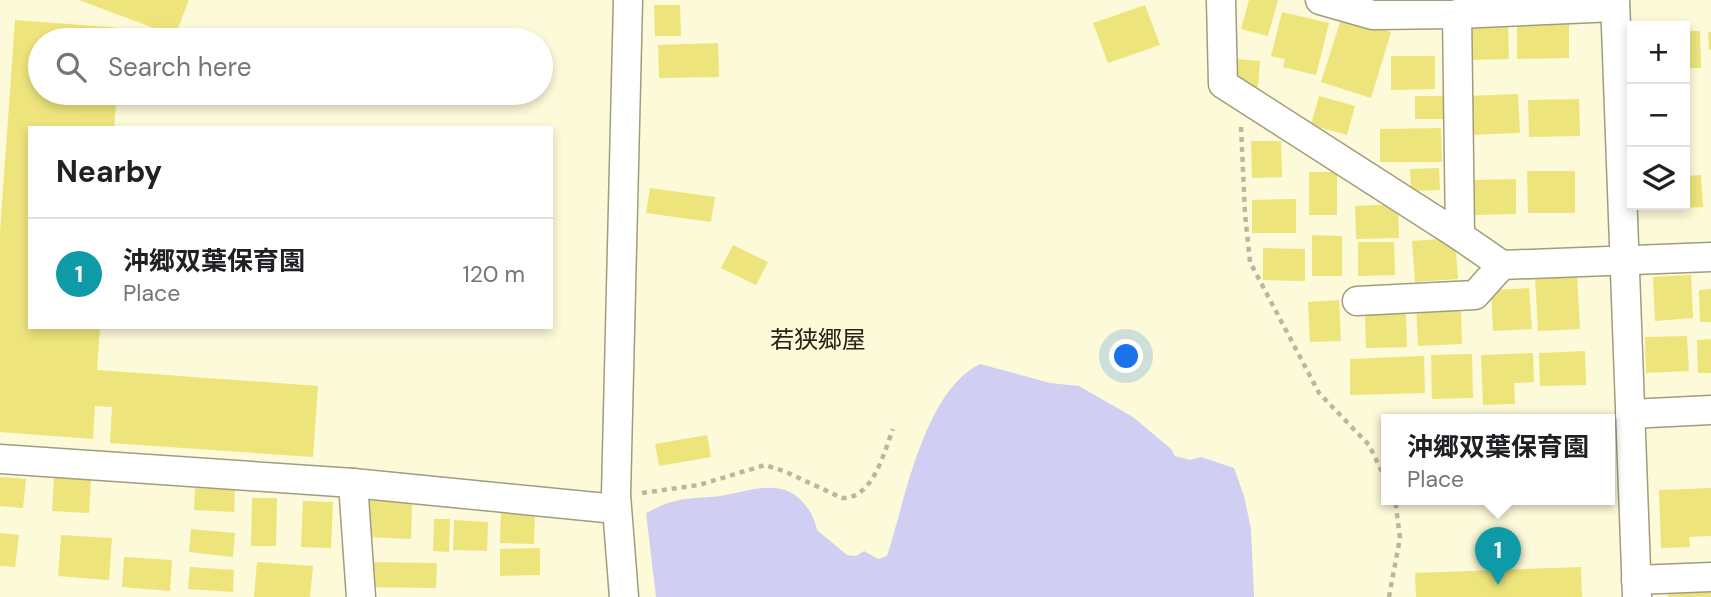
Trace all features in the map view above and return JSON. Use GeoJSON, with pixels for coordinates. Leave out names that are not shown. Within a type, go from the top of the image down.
{"type":"FeatureCollection","features":[{"type":"Feature","properties":{"kind":"street"},"geometry":{"type":"LineString","coordinates":[[624,597],[616,502],[628,0]]}},
{"type":"Feature","properties":{"kind":"street"},"geometry":{"type":"LineString","coordinates":[[1222,0],[1223,84],[1502,265],[1711,257]]}},
{"type":"Feature","properties":{"kind":"street"},"geometry":{"type":"LineString","coordinates":[[1320,0],[1373,15],[1457,14],[1615,3],[1625,261],[1623,426],[1636,589],[1711,577]]}},
{"type":"Feature","properties":{"kind":"street"},"geometry":{"type":"LineString","coordinates":[[1457,14],[1460,236]]}},
{"type":"Feature","properties":{"kind":"street"},"geometry":{"type":"LineString","coordinates":[[1357,301],[1475,295],[1502,265]]}},
{"type":"Feature","properties":{"kind":"street"},"geometry":{"type":"LineString","coordinates":[[1623,426],[1711,410]]}},
{"type":"Feature","properties":{"kind":"street"},"geometry":{"type":"LineString","coordinates":[[0,459],[616,502]]}},
{"type":"Feature","properties":{"kind":"street"},"geometry":{"type":"LineString","coordinates":[[353,483],[361,597]]}},
{"type":"Feature","properties":{"kind":"path"},"geometry":{"type":"LineString","coordinates":[[1240,95],[1245,214],[1250,262],[1319,393],[1369,445],[1381,470]]}},
{"type":"Feature","properties":{"kind":"path"},"geometry":{"type":"LineString","coordinates":[[616,502],[699,485],[765,465],[842,498],[852,498],[864,491],[878,467],[893,429]]}},
{"type":"Feature","properties":{"kind":"path"},"geometry":{"type":"LineString","coordinates":[[1389,597],[1401,538],[1396,505]]}},
{"type":"Feature","properties":{"kind":"water"},"geometry":{"type":"Polygon","coordinates":[[[980,364],[1050,383],[1079,386],[1133,417],[1171,449],[1175,456],[1190,460],[1201,457],[1234,468],[1244,496],[1251,529],[1254,597],[656,597],[646,513],[684,499],[766,488],[788,491],[808,509],[817,530],[847,555],[856,556],[864,551],[878,559],[887,556],[919,450],[931,422],[944,398],[961,378],[980,364]]]}},
{"type":"Feature","properties":{"kind":"building"},"geometry":{"type":"Polygon","coordinates":[[[79,0],[189,0],[178,28],[154,28],[79,0]]]}},
{"type":"Feature","properties":{"kind":"building"},"geometry":{"type":"Polygon","coordinates":[[[1249,0],[1278,0],[1268,36],[1241,29],[1249,0]]]}},
{"type":"Feature","properties":{"kind":"building"},"geometry":{"type":"Polygon","coordinates":[[[654,5],[680,5],[681,36],[655,36],[654,5]]]}},
{"type":"Feature","properties":{"kind":"building"},"geometry":{"type":"Polygon","coordinates":[[[1145,5],[1160,45],[1108,63],[1093,23],[1145,5]]]}},
{"type":"Feature","properties":{"kind":"building"},"geometry":{"type":"Polygon","coordinates":[[[1282,12],[1329,23],[1316,75],[1283,67],[1285,59],[1271,56],[1282,12]]]}},
{"type":"Feature","properties":{"kind":"building"},"geometry":{"type":"Polygon","coordinates":[[[1342,16],[1391,32],[1371,98],[1321,82],[1342,16]]]}},
{"type":"Feature","properties":{"kind":"building"},"geometry":{"type":"Polygon","coordinates":[[[15,20],[122,28],[28,28],[28,105],[116,105],[114,126],[28,126],[28,329],[100,329],[97,370],[318,386],[313,457],[110,443],[112,407],[95,406],[93,439],[0,432],[0,232],[15,20]]]}},
{"type":"Feature","properties":{"kind":"building"},"geometry":{"type":"Polygon","coordinates":[[[1517,21],[1569,21],[1569,58],[1517,59],[1517,21]]]}},
{"type":"Feature","properties":{"kind":"building"},"geometry":{"type":"Polygon","coordinates":[[[1508,23],[1509,59],[1467,60],[1466,25],[1508,23]]]}},
{"type":"Feature","properties":{"kind":"building"},"geometry":{"type":"Polygon","coordinates":[[[1690,31],[1700,31],[1701,68],[1690,68],[1690,31]]]}},
{"type":"Feature","properties":{"kind":"building"},"geometry":{"type":"Polygon","coordinates":[[[1708,32],[1711,32],[1711,50],[1709,50],[1708,32]]]}},
{"type":"Feature","properties":{"kind":"building"},"geometry":{"type":"Polygon","coordinates":[[[718,43],[719,77],[659,78],[658,45],[718,43]]]}},
{"type":"Feature","properties":{"kind":"building"},"geometry":{"type":"Polygon","coordinates":[[[1391,56],[1435,56],[1435,89],[1391,90],[1391,56]]]}},
{"type":"Feature","properties":{"kind":"building"},"geometry":{"type":"Polygon","coordinates":[[[1236,59],[1260,61],[1258,87],[1234,85],[1236,59]]]}},
{"type":"Feature","properties":{"kind":"building"},"geometry":{"type":"Polygon","coordinates":[[[1518,94],[1520,133],[1468,135],[1467,96],[1518,94]]]}},
{"type":"Feature","properties":{"kind":"building"},"geometry":{"type":"Polygon","coordinates":[[[1319,96],[1355,106],[1347,135],[1311,125],[1319,96]]]}},
{"type":"Feature","properties":{"kind":"building"},"geometry":{"type":"Polygon","coordinates":[[[1415,96],[1443,96],[1443,119],[1415,119],[1415,96]]]}},
{"type":"Feature","properties":{"kind":"building"},"geometry":{"type":"Polygon","coordinates":[[[1579,99],[1580,136],[1529,137],[1528,100],[1579,99]]]}},
{"type":"Feature","properties":{"kind":"building"},"geometry":{"type":"Polygon","coordinates":[[[1441,128],[1442,162],[1380,162],[1380,129],[1441,128]]]}},
{"type":"Feature","properties":{"kind":"building"},"geometry":{"type":"Polygon","coordinates":[[[1251,141],[1281,141],[1282,177],[1252,178],[1251,141]]]}},
{"type":"Feature","properties":{"kind":"building"},"geometry":{"type":"Polygon","coordinates":[[[1439,168],[1440,190],[1411,191],[1410,169],[1439,168]]]}},
{"type":"Feature","properties":{"kind":"building"},"geometry":{"type":"Polygon","coordinates":[[[1527,171],[1575,171],[1575,213],[1528,213],[1527,171]]]}},
{"type":"Feature","properties":{"kind":"building"},"geometry":{"type":"Polygon","coordinates":[[[1309,172],[1337,172],[1337,215],[1309,215],[1309,172]]]}},
{"type":"Feature","properties":{"kind":"building"},"geometry":{"type":"Polygon","coordinates":[[[1701,175],[1703,207],[1690,208],[1690,176],[1701,175]]]}},
{"type":"Feature","properties":{"kind":"building"},"geometry":{"type":"Polygon","coordinates":[[[1516,179],[1516,214],[1473,215],[1472,180],[1516,179]]]}},
{"type":"Feature","properties":{"kind":"building"},"geometry":{"type":"Polygon","coordinates":[[[650,188],[715,197],[711,222],[646,213],[650,188]]]}},
{"type":"Feature","properties":{"kind":"building"},"geometry":{"type":"Polygon","coordinates":[[[1296,199],[1296,233],[1252,233],[1252,200],[1296,199]]]}},
{"type":"Feature","properties":{"kind":"building"},"geometry":{"type":"Polygon","coordinates":[[[1398,204],[1399,238],[1356,239],[1355,206],[1398,204]]]}},
{"type":"Feature","properties":{"kind":"building"},"geometry":{"type":"Polygon","coordinates":[[[1312,235],[1342,236],[1342,276],[1312,276],[1312,235]]]}},
{"type":"Feature","properties":{"kind":"building"},"geometry":{"type":"Polygon","coordinates":[[[1455,238],[1458,279],[1415,282],[1412,241],[1455,238]]]}},
{"type":"Feature","properties":{"kind":"building"},"geometry":{"type":"Polygon","coordinates":[[[1358,242],[1394,242],[1395,275],[1358,276],[1358,242]]]}},
{"type":"Feature","properties":{"kind":"building"},"geometry":{"type":"Polygon","coordinates":[[[733,245],[768,262],[756,285],[721,268],[733,245]]]}},
{"type":"Feature","properties":{"kind":"building"},"geometry":{"type":"Polygon","coordinates":[[[1263,248],[1305,249],[1305,281],[1263,280],[1263,248]]]}},
{"type":"Feature","properties":{"kind":"building"},"geometry":{"type":"Polygon","coordinates":[[[1577,275],[1580,329],[1538,331],[1535,277],[1577,275]]]}},
{"type":"Feature","properties":{"kind":"building"},"geometry":{"type":"Polygon","coordinates":[[[1691,275],[1693,318],[1655,321],[1653,277],[1691,275]]]}},
{"type":"Feature","properties":{"kind":"building"},"geometry":{"type":"Polygon","coordinates":[[[1529,288],[1532,329],[1493,331],[1491,290],[1529,288]]]}},
{"type":"Feature","properties":{"kind":"building"},"geometry":{"type":"Polygon","coordinates":[[[1711,289],[1711,322],[1700,322],[1699,290],[1711,289]]]}},
{"type":"Feature","properties":{"kind":"building"},"geometry":{"type":"Polygon","coordinates":[[[1339,300],[1341,341],[1310,342],[1308,302],[1339,300]]]}},
{"type":"Feature","properties":{"kind":"building"},"geometry":{"type":"Polygon","coordinates":[[[1461,305],[1462,344],[1418,346],[1416,306],[1461,305]]]}},
{"type":"Feature","properties":{"kind":"building"},"geometry":{"type":"Polygon","coordinates":[[[1406,313],[1407,347],[1366,348],[1365,314],[1406,313]]]}},
{"type":"Feature","properties":{"kind":"building"},"geometry":{"type":"Polygon","coordinates":[[[1687,336],[1689,371],[1646,373],[1645,337],[1687,336]]]}},
{"type":"Feature","properties":{"kind":"building"},"geometry":{"type":"Polygon","coordinates":[[[1711,339],[1711,373],[1698,373],[1697,340],[1711,339]]]}},
{"type":"Feature","properties":{"kind":"building"},"geometry":{"type":"Polygon","coordinates":[[[1585,351],[1586,385],[1540,386],[1539,353],[1585,351]]]}},
{"type":"Feature","properties":{"kind":"building"},"geometry":{"type":"Polygon","coordinates":[[[1533,353],[1534,382],[1514,383],[1515,404],[1483,405],[1481,355],[1533,353]]]}},
{"type":"Feature","properties":{"kind":"building"},"geometry":{"type":"Polygon","coordinates":[[[1472,354],[1473,398],[1432,399],[1431,355],[1472,354]]]}},
{"type":"Feature","properties":{"kind":"building"},"geometry":{"type":"Polygon","coordinates":[[[1424,356],[1425,393],[1350,395],[1350,359],[1424,356]]]}},
{"type":"Feature","properties":{"kind":"building"},"geometry":{"type":"Polygon","coordinates":[[[707,435],[711,457],[659,466],[655,444],[707,435]]]}},
{"type":"Feature","properties":{"kind":"building"},"geometry":{"type":"Polygon","coordinates":[[[0,477],[26,479],[23,508],[0,506],[0,477]]]}},
{"type":"Feature","properties":{"kind":"building"},"geometry":{"type":"Polygon","coordinates":[[[54,477],[91,479],[89,513],[52,511],[54,477]]]}},
{"type":"Feature","properties":{"kind":"building"},"geometry":{"type":"Polygon","coordinates":[[[195,488],[235,490],[234,512],[194,510],[195,488]]]}},
{"type":"Feature","properties":{"kind":"building"},"geometry":{"type":"Polygon","coordinates":[[[1711,488],[1711,536],[1689,537],[1690,547],[1661,548],[1659,490],[1711,488]]]}},
{"type":"Feature","properties":{"kind":"building"},"geometry":{"type":"Polygon","coordinates":[[[252,498],[277,498],[276,546],[251,546],[252,498]]]}},
{"type":"Feature","properties":{"kind":"building"},"geometry":{"type":"Polygon","coordinates":[[[367,500],[412,502],[411,539],[366,537],[367,500]]]}},
{"type":"Feature","properties":{"kind":"building"},"geometry":{"type":"Polygon","coordinates":[[[303,501],[333,502],[331,548],[301,547],[303,501]]]}},
{"type":"Feature","properties":{"kind":"building"},"geometry":{"type":"Polygon","coordinates":[[[501,511],[535,512],[534,544],[500,543],[501,511]]]}},
{"type":"Feature","properties":{"kind":"building"},"geometry":{"type":"Polygon","coordinates":[[[434,519],[450,519],[449,552],[433,551],[434,519]]]}},
{"type":"Feature","properties":{"kind":"building"},"geometry":{"type":"Polygon","coordinates":[[[454,520],[488,522],[487,551],[453,550],[454,520]]]}},
{"type":"Feature","properties":{"kind":"building"},"geometry":{"type":"Polygon","coordinates":[[[191,529],[235,533],[233,557],[189,552],[191,529]]]}},
{"type":"Feature","properties":{"kind":"building"},"geometry":{"type":"Polygon","coordinates":[[[0,533],[19,535],[15,567],[0,566],[0,533]]]}},
{"type":"Feature","properties":{"kind":"building"},"geometry":{"type":"Polygon","coordinates":[[[61,535],[112,538],[109,580],[58,576],[61,535]]]}},
{"type":"Feature","properties":{"kind":"building"},"geometry":{"type":"Polygon","coordinates":[[[540,548],[540,575],[500,576],[500,549],[540,548]]]}},
{"type":"Feature","properties":{"kind":"building"},"geometry":{"type":"Polygon","coordinates":[[[124,557],[172,560],[170,591],[122,587],[124,557]]]}},
{"type":"Feature","properties":{"kind":"building"},"geometry":{"type":"Polygon","coordinates":[[[257,562],[313,566],[310,597],[254,597],[257,562]]]}},
{"type":"Feature","properties":{"kind":"building"},"geometry":{"type":"Polygon","coordinates":[[[366,562],[437,563],[436,588],[366,587],[366,562]]]}},
{"type":"Feature","properties":{"kind":"building"},"geometry":{"type":"Polygon","coordinates":[[[190,567],[234,570],[233,592],[188,589],[190,567]]]}},
{"type":"Feature","properties":{"kind":"building"},"geometry":{"type":"Polygon","coordinates":[[[1581,567],[1582,597],[1416,597],[1415,573],[1581,567]]]}},
{"type":"Feature","properties":{"kind":"building"},"geometry":{"type":"Polygon","coordinates":[[[1711,588],[1711,597],[1668,597],[1668,590],[1711,588]]]}},
{"type":"Feature","properties":{"kind":"place","name":"沖郷双葉保育園"},"geometry":{"type":"Point","coordinates":[1498,585]}},
{"type":"Feature","properties":{"kind":"district","name":"若狭郷屋"},"geometry":{"type":"Point","coordinates":[818,339]}}]}
